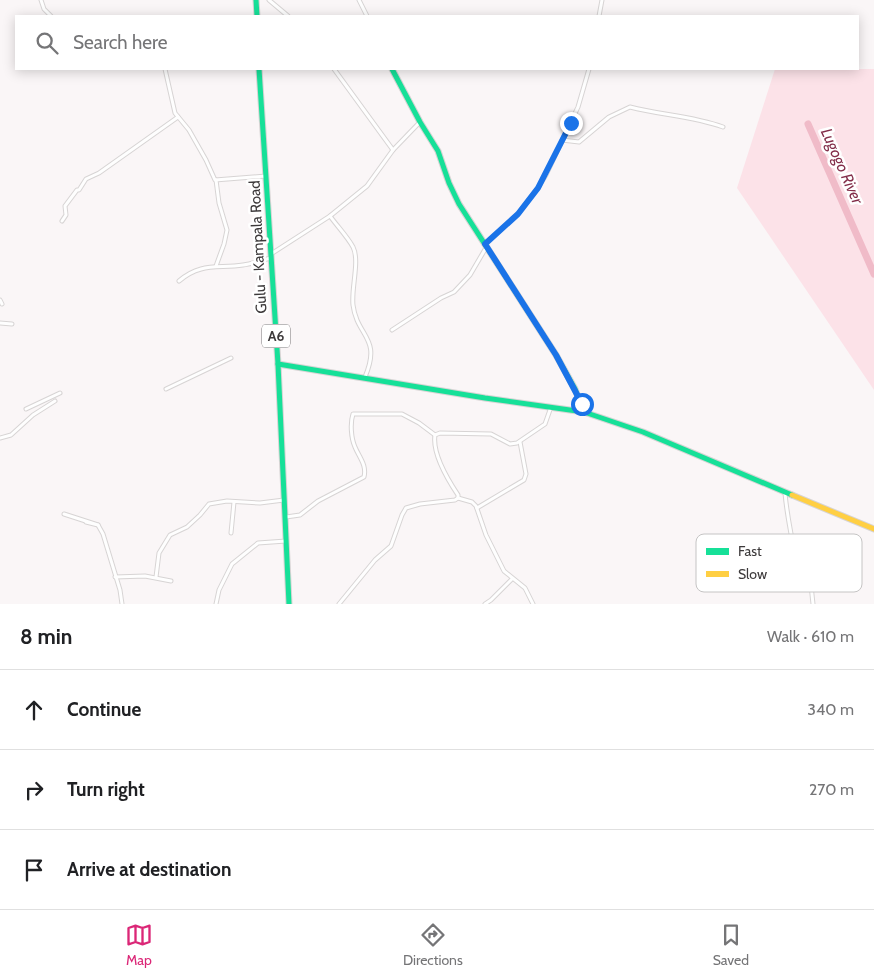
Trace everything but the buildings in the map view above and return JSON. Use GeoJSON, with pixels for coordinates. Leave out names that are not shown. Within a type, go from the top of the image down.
{"type":"FeatureCollection","features":[{"type":"Feature","properties":{"kind":"street"},"geometry":{"type":"LineString","coordinates":[[41,0],[44,8],[50,15]]}},
{"type":"Feature","properties":{"kind":"street"},"geometry":{"type":"LineString","coordinates":[[256,0],[257,15]]}},
{"type":"Feature","properties":{"kind":"street"},"geometry":{"type":"LineString","coordinates":[[269,0],[287,15]]}},
{"type":"Feature","properties":{"kind":"street"},"geometry":{"type":"LineString","coordinates":[[359,0],[366,15]]}},
{"type":"Feature","properties":{"kind":"street"},"geometry":{"type":"LineString","coordinates":[[600,15],[602,0]]}},
{"type":"Feature","properties":{"kind":"street"},"geometry":{"type":"LineString","coordinates":[[165,70],[173,107],[178,117],[189,130],[216,180],[219,203],[227,230],[216,266]]}},
{"type":"Feature","properties":{"kind":"street","name":"Gulu - Kampala Road"},"geometry":{"type":"LineString","coordinates":[[259,70],[278,364],[289,604]]}},
{"type":"Feature","properties":{"kind":"street"},"geometry":{"type":"LineString","coordinates":[[335,70],[393,150]]}},
{"type":"Feature","properties":{"kind":"street"},"geometry":{"type":"LineString","coordinates":[[393,70],[438,151],[454,194],[556,355],[575,389],[584,412]]}},
{"type":"Feature","properties":{"kind":"street"},"geometry":{"type":"LineString","coordinates":[[392,330],[435,301],[454,292],[470,275],[486,245],[518,214],[538,188],[578,107],[589,70]]}},
{"type":"Feature","properties":{"kind":"street"},"geometry":{"type":"LineString","coordinates":[[562,140],[579,142],[609,117],[630,107],[650,112],[703,119],[724,127]]}},
{"type":"Feature","properties":{"kind":"street"},"geometry":{"type":"LineString","coordinates":[[62,221],[66,214],[65,206],[86,179],[99,173],[178,117]]}},
{"type":"Feature","properties":{"kind":"street"},"geometry":{"type":"LineString","coordinates":[[179,281],[198,270],[216,266],[243,265],[271,256],[330,216],[367,186],[393,150],[420,122]]}},
{"type":"Feature","properties":{"kind":"street"},"geometry":{"type":"LineString","coordinates":[[216,180],[266,176]]}},
{"type":"Feature","properties":{"kind":"street"},"geometry":{"type":"LineString","coordinates":[[330,216],[354,248],[353,305],[356,316],[372,349],[365,377]]}},
{"type":"Feature","properties":{"kind":"street"},"geometry":{"type":"LineString","coordinates":[[0,323],[12,324]]}},
{"type":"Feature","properties":{"kind":"street"},"geometry":{"type":"LineString","coordinates":[[166,389],[231,358]]}},
{"type":"Feature","properties":{"kind":"street"},"geometry":{"type":"LineString","coordinates":[[278,364],[485,398],[584,412],[643,432],[874,529]]}},
{"type":"Feature","properties":{"kind":"street"},"geometry":{"type":"LineString","coordinates":[[26,409],[60,393]]}},
{"type":"Feature","properties":{"kind":"street"},"geometry":{"type":"LineString","coordinates":[[0,438],[11,435],[33,415],[55,401]]}},
{"type":"Feature","properties":{"kind":"street"},"geometry":{"type":"LineString","coordinates":[[435,435],[440,433],[491,434],[510,444],[520,442],[545,424],[551,407]]}},
{"type":"Feature","properties":{"kind":"street"},"geometry":{"type":"LineString","coordinates":[[286,517],[300,516],[318,501],[364,477],[364,464],[353,442],[353,414],[402,414],[419,423],[435,435]]}},
{"type":"Feature","properties":{"kind":"street"},"geometry":{"type":"LineString","coordinates":[[435,435],[435,443],[443,468],[458,498]]}},
{"type":"Feature","properties":{"kind":"street"},"geometry":{"type":"LineString","coordinates":[[478,508],[524,480],[526,474],[520,442]]}},
{"type":"Feature","properties":{"kind":"street"},"geometry":{"type":"LineString","coordinates":[[786,493],[792,534]]}},
{"type":"Feature","properties":{"kind":"street"},"geometry":{"type":"LineString","coordinates":[[339,604],[375,560],[391,546],[406,508],[458,498],[472,502],[478,508],[486,535],[504,572],[525,588],[533,604]]}},
{"type":"Feature","properties":{"kind":"street"},"geometry":{"type":"LineString","coordinates":[[156,577],[156,560],[170,534],[187,527],[209,504],[234,502],[260,503],[285,500]]}},
{"type":"Feature","properties":{"kind":"street"},"geometry":{"type":"LineString","coordinates":[[232,533],[234,502]]}},
{"type":"Feature","properties":{"kind":"street"},"geometry":{"type":"LineString","coordinates":[[64,514],[98,525],[103,534],[122,604]]}},
{"type":"Feature","properties":{"kind":"street"},"geometry":{"type":"LineString","coordinates":[[86,522],[98,525]]}},
{"type":"Feature","properties":{"kind":"street"},"geometry":{"type":"LineString","coordinates":[[216,604],[219,590],[232,564],[258,543],[286,541]]}},
{"type":"Feature","properties":{"kind":"street"},"geometry":{"type":"LineString","coordinates":[[114,577],[156,577],[172,581]]}},
{"type":"Feature","properties":{"kind":"street"},"geometry":{"type":"LineString","coordinates":[[485,604],[512,579]]}},
{"type":"Feature","properties":{"kind":"shaded area"},"geometry":{"type":"Polygon","coordinates":[[[874,69],[874,390],[737,188],[775,70],[874,69]]]}},
{"type":"Feature","properties":{"kind":"waterway","name":"Lugogo River"},"geometry":{"type":"LineString","coordinates":[[808,124],[874,274]]}},
{"type":"Feature","properties":{"kind":"traffic: fast"},"geometry":{"type":"LineString","coordinates":[[256,0],[257,15]]}},
{"type":"Feature","properties":{"kind":"traffic: fast"},"geometry":{"type":"LineString","coordinates":[[259,70],[278,364],[289,604]]}},
{"type":"Feature","properties":{"kind":"traffic: fast"},"geometry":{"type":"LineString","coordinates":[[393,70],[438,151],[449,183],[459,204],[556,355],[575,389],[584,412]]}},
{"type":"Feature","properties":{"kind":"traffic: fast"},"geometry":{"type":"LineString","coordinates":[[278,364],[485,398],[584,412],[643,432],[792,495]]}},
{"type":"Feature","properties":{"kind":"traffic: slow"},"geometry":{"type":"LineString","coordinates":[[792,495],[874,529]]}},
{"type":"Feature","properties":{"kind":"route"},"geometry":{"type":"LineString","coordinates":[[571,123],[538,188],[518,214],[485,244],[556,355],[582,404]]}}]}
